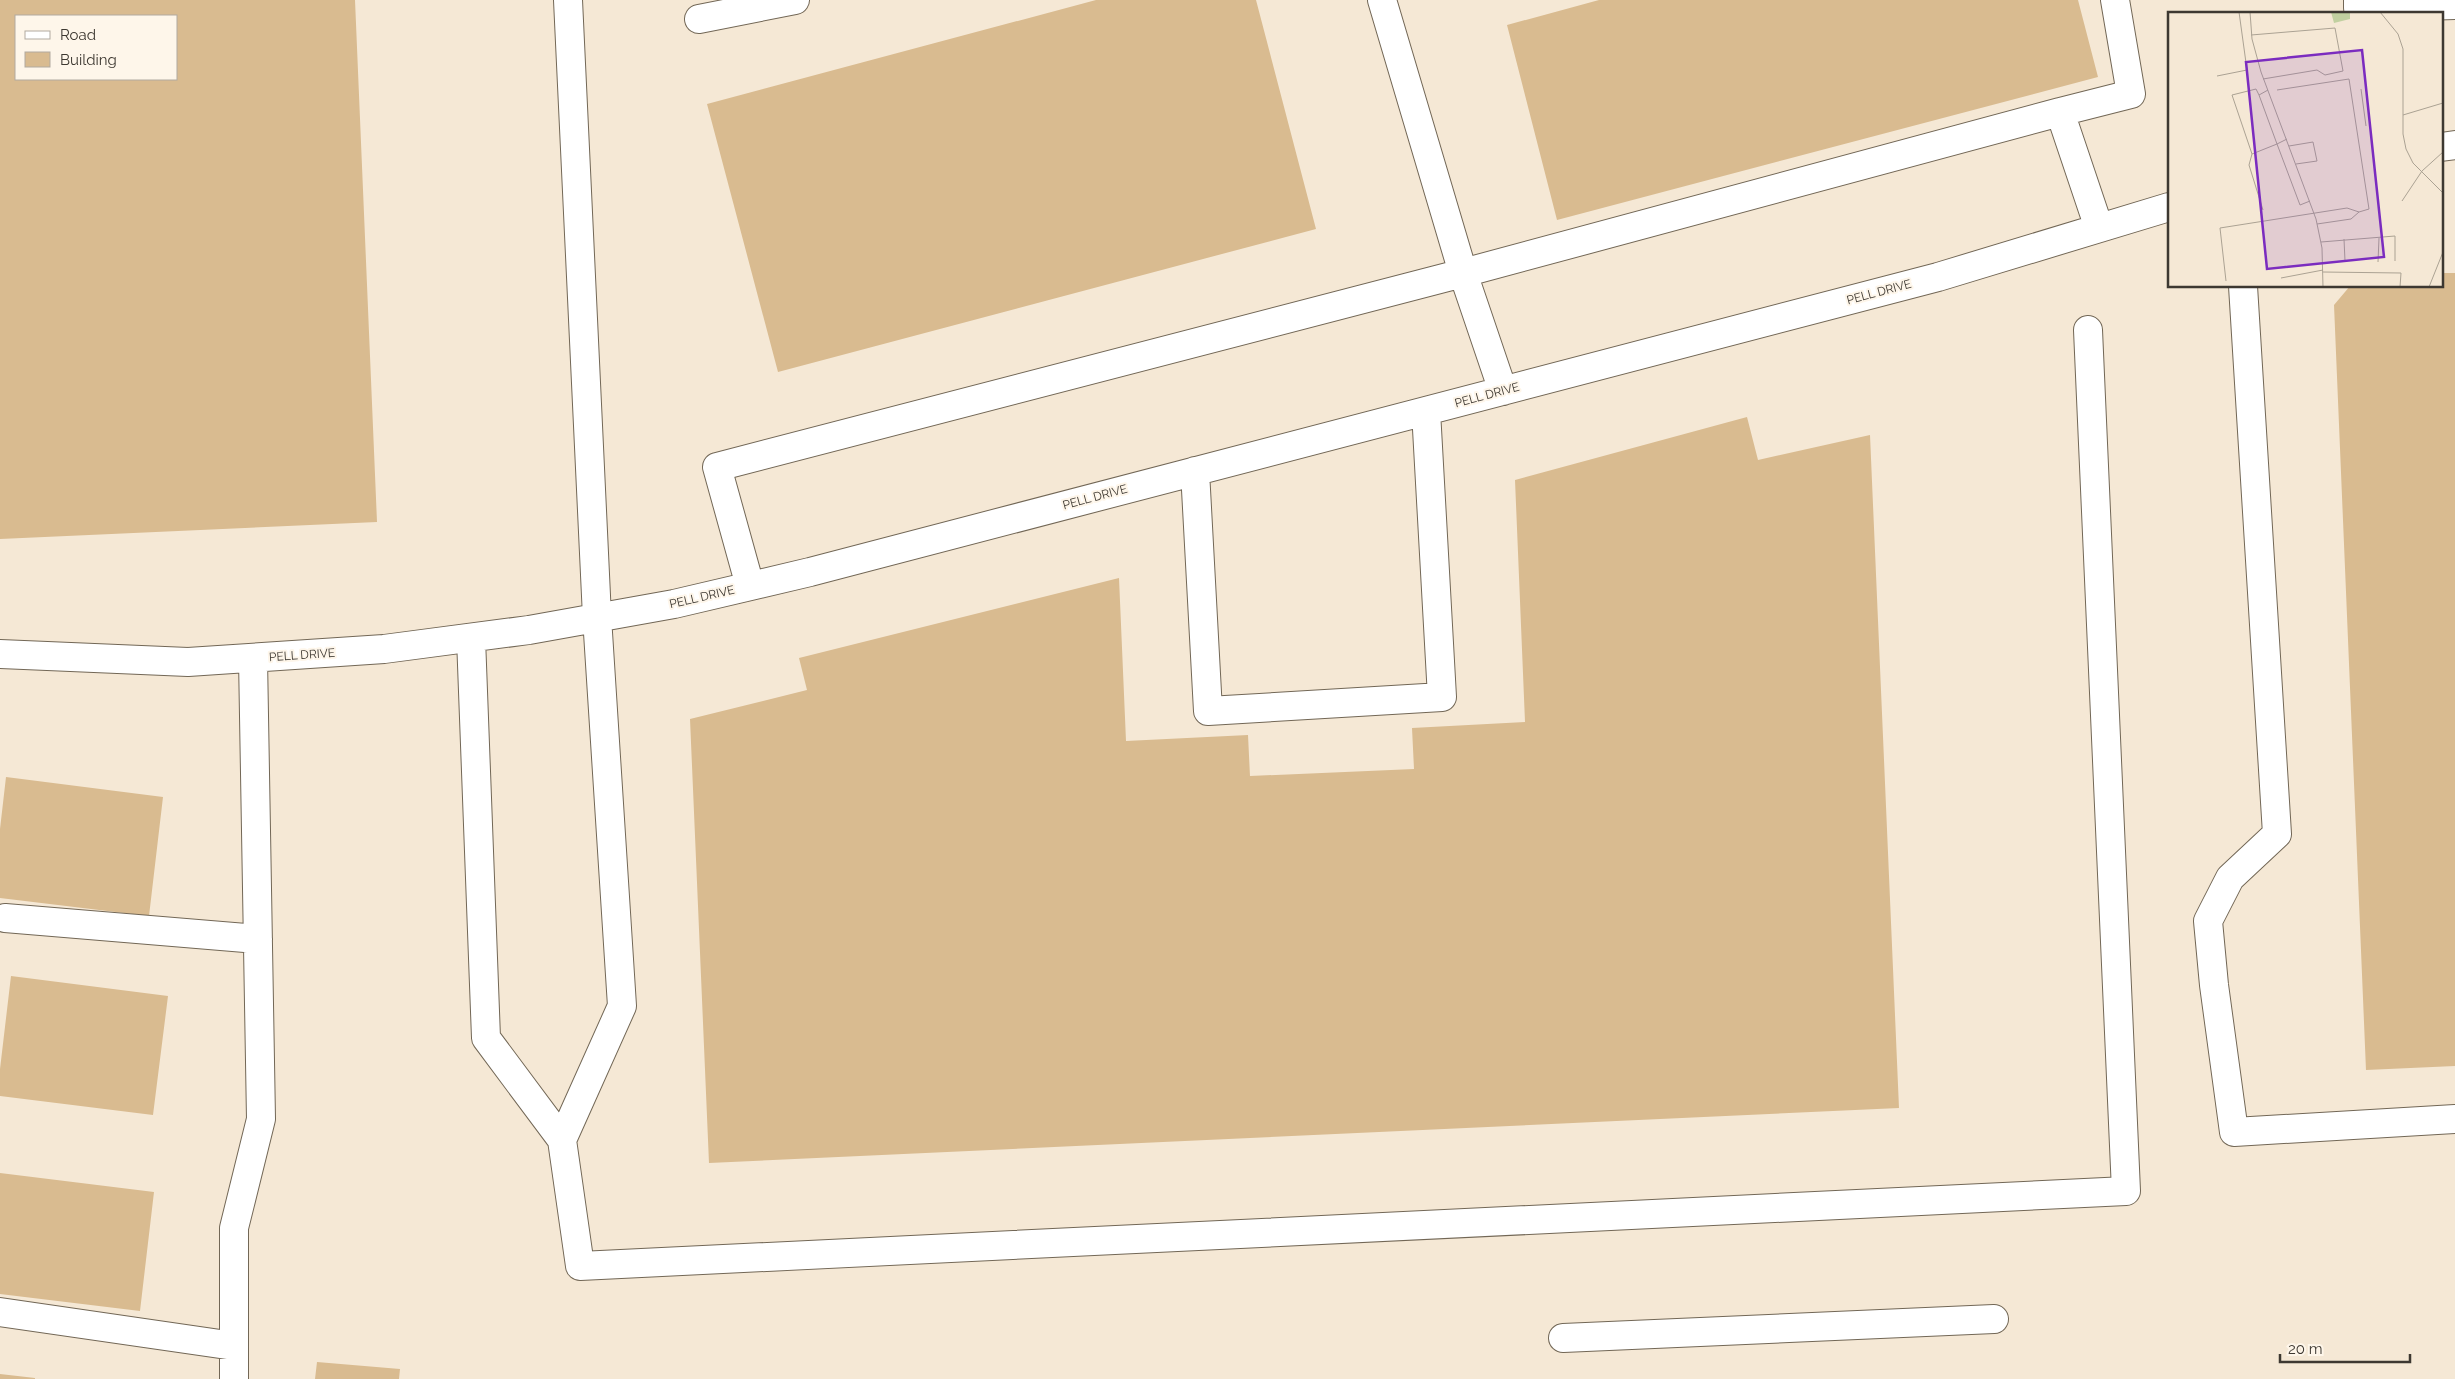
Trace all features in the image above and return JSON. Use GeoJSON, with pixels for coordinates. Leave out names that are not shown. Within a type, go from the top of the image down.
{"type":"FeatureCollection","features":[{"type":"Feature","properties":{"kind":"street"},"geometry":{"type":"LineString","coordinates":[[562,1140],[622,1006],[597,618],[568,0]]}},
{"type":"Feature","properties":{"kind":"street"},"geometry":{"type":"LineString","coordinates":[[699,19],[795,0]]}},
{"type":"Feature","properties":{"kind":"street"},"geometry":{"type":"LineString","coordinates":[[1382,0],[1463,273],[1503,390]]}},
{"type":"Feature","properties":{"kind":"street"},"geometry":{"type":"LineString","coordinates":[[750,586],[717,467],[1463,273],[2131,94],[2115,0]]}},
{"type":"Feature","properties":{"kind":"street"},"geometry":{"type":"LineString","coordinates":[[2359,7],[2455,5]]}},
{"type":"Feature","properties":{"kind":"street"},"geometry":{"type":"LineString","coordinates":[[2060,112],[2099,228]]}},
{"type":"Feature","properties":{"kind":"street"},"geometry":{"type":"LineString","coordinates":[[2442,147],[2455,145]]}},
{"type":"Feature","properties":{"kind":"street","name":"PELL DRIVE"},"geometry":{"type":"LineString","coordinates":[[0,654],[188,662],[384,649],[529,630],[674,604],[1195,471],[1938,277],[2168,207]]}},
{"type":"Feature","properties":{"kind":"street"},"geometry":{"type":"LineString","coordinates":[[2243,288],[2277,834],[2230,878],[2208,921],[2214,985],[2234,1132],[2455,1119]]}},
{"type":"Feature","properties":{"kind":"street"},"geometry":{"type":"LineString","coordinates":[[471,638],[486,1038],[562,1140],[580,1266],[2126,1191],[2088,330]]}},
{"type":"Feature","properties":{"kind":"street"},"geometry":{"type":"LineString","coordinates":[[1195,471],[1208,711],[1442,697],[1426,411]]}},
{"type":"Feature","properties":{"kind":"street"},"geometry":{"type":"LineString","coordinates":[[234,1379],[234,1228],[261,1119],[252,658]]}},
{"type":"Feature","properties":{"kind":"street"},"geometry":{"type":"LineString","coordinates":[[5,918],[258,939]]}},
{"type":"Feature","properties":{"kind":"street"},"geometry":{"type":"LineString","coordinates":[[0,1312],[234,1346]]}},
{"type":"Feature","properties":{"kind":"street"},"geometry":{"type":"LineString","coordinates":[[1563,1338],[1994,1319]]}},
{"type":"Feature","properties":{"kind":"building"},"geometry":{"type":"Polygon","coordinates":[[[0,0],[355,0],[377,522],[0,539],[0,0]]]}},
{"type":"Feature","properties":{"kind":"building"},"geometry":{"type":"Polygon","coordinates":[[[1096,0],[1256,0],[1316,229],[778,372],[707,104],[1096,0]]]}},
{"type":"Feature","properties":{"kind":"building"},"geometry":{"type":"Polygon","coordinates":[[[1599,0],[2078,0],[2098,77],[1557,220],[1507,25],[1599,0]]]}},
{"type":"Feature","properties":{"kind":"building"},"geometry":{"type":"Polygon","coordinates":[[[2442,273],[2455,273],[2455,1066],[2366,1070],[2334,305],[2348,288],[2442,288],[2442,273]]]}},
{"type":"Feature","properties":{"kind":"building"},"geometry":{"type":"Polygon","coordinates":[[[1747,417],[1758,460],[1870,435],[1899,1108],[709,1163],[690,719],[807,690],[799,658],[1119,578],[1126,741],[1248,735],[1250,776],[1414,769],[1412,728],[1525,722],[1515,480],[1747,417]]]}},
{"type":"Feature","properties":{"kind":"building"},"geometry":{"type":"Polygon","coordinates":[[[6,777],[163,797],[149,916],[0,898],[0,829],[6,777]]]}},
{"type":"Feature","properties":{"kind":"building"},"geometry":{"type":"Polygon","coordinates":[[[11,976],[168,996],[153,1115],[0,1096],[0,1069],[11,976]]]}},
{"type":"Feature","properties":{"kind":"building"},"geometry":{"type":"Polygon","coordinates":[[[0,1173],[154,1192],[140,1311],[0,1294],[0,1173]]]}},
{"type":"Feature","properties":{"kind":"building"},"geometry":{"type":"Polygon","coordinates":[[[317,1362],[400,1369],[399,1379],[315,1379],[317,1362]]]}},
{"type":"Feature","properties":{"kind":"building"},"geometry":{"type":"Polygon","coordinates":[[[0,1374],[35,1378],[35,1379],[0,1379],[0,1374]]]}}]}
